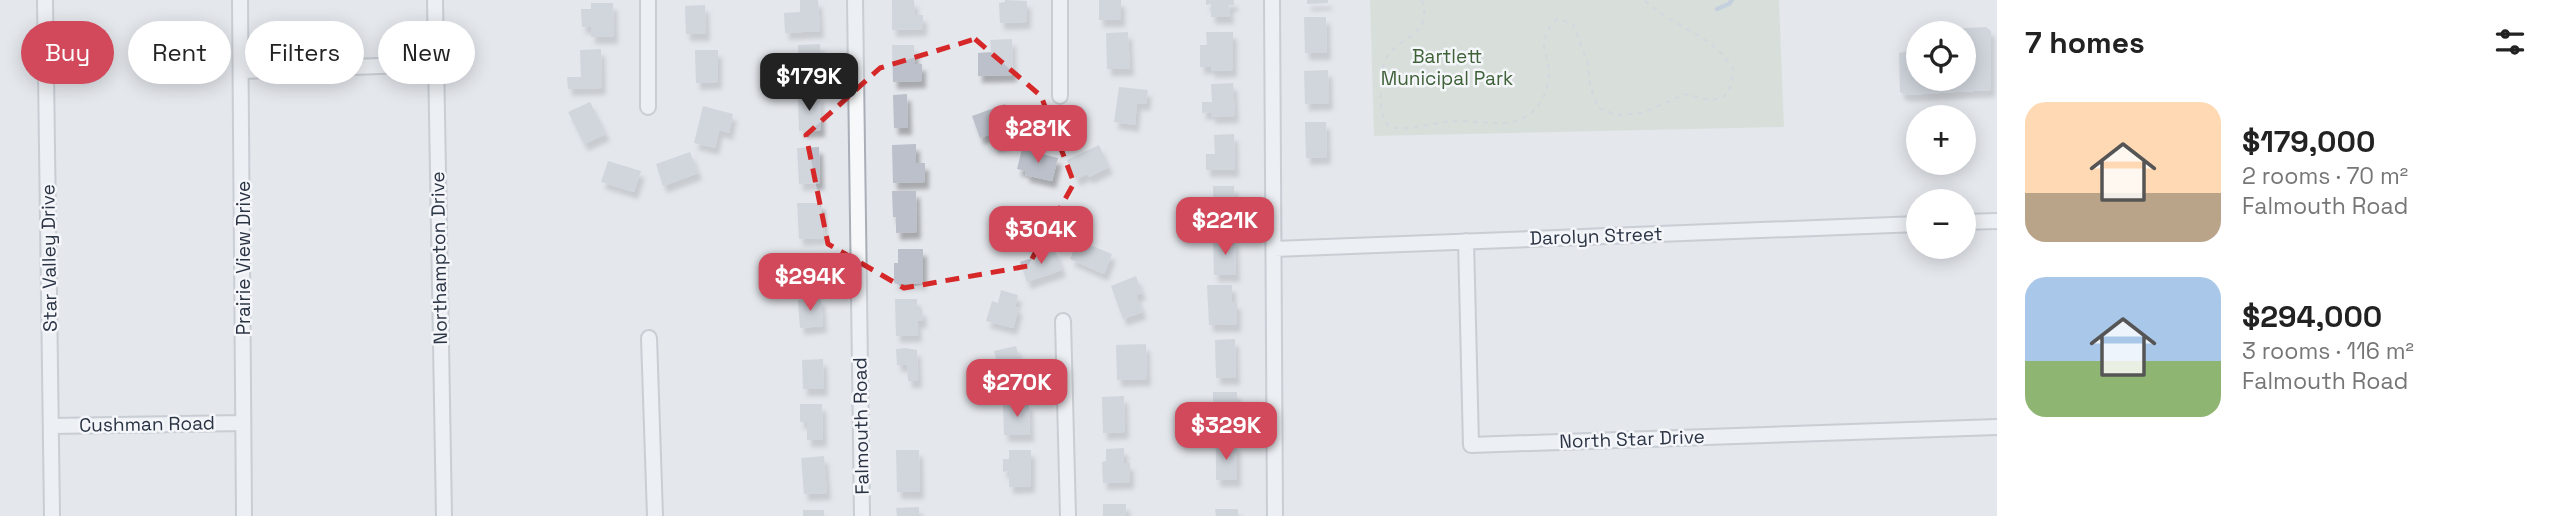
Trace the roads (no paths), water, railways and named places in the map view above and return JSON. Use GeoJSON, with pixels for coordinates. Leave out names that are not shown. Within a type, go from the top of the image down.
{"type":"FeatureCollection","features":[{"type":"Feature","properties":{"kind":"street","name":"Star Valley Drive"},"geometry":{"type":"LineString","coordinates":[[45,0],[52,516]]}},
{"type":"Feature","properties":{"kind":"street","name":"Prairie View Drive"},"geometry":{"type":"LineString","coordinates":[[240,0],[244,516]]}},
{"type":"Feature","properties":{"kind":"street","name":"Northampton Drive"},"geometry":{"type":"LineString","coordinates":[[435,0],[435,21]]}},
{"type":"Feature","properties":{"kind":"street"},"geometry":{"type":"LineString","coordinates":[[648,0],[648,107]]}},
{"type":"Feature","properties":{"kind":"street","name":"Falmouth Road"},"geometry":{"type":"LineString","coordinates":[[855,0],[862,516]]}},
{"type":"Feature","properties":{"kind":"street"},"geometry":{"type":"LineString","coordinates":[[1060,0],[1060,96]]}},
{"type":"Feature","properties":{"kind":"street"},"geometry":{"type":"LineString","coordinates":[[1272,0],[1275,516]]}},
{"type":"Feature","properties":{"kind":"street"},"geometry":{"type":"LineString","coordinates":[[242,71],[378,66]]}},
{"type":"Feature","properties":{"kind":"street","name":"Northampton Drive"},"geometry":{"type":"LineString","coordinates":[[436,84],[444,516]]}},
{"type":"Feature","properties":{"kind":"street"},"geometry":{"type":"LineString","coordinates":[[1976,222],[1997,221]]}},
{"type":"Feature","properties":{"kind":"street","name":"Darolyn Street"},"geometry":{"type":"LineString","coordinates":[[1274,249],[1906,224]]}},
{"type":"Feature","properties":{"kind":"street","name":"North Star Drive"},"geometry":{"type":"LineString","coordinates":[[1466,241],[1471,445],[1997,427]]}},
{"type":"Feature","properties":{"kind":"street"},"geometry":{"type":"LineString","coordinates":[[1063,321],[1068,516]]}},
{"type":"Feature","properties":{"kind":"street"},"geometry":{"type":"LineString","coordinates":[[649,338],[655,516]]}},
{"type":"Feature","properties":{"kind":"street","name":"Cushman Road"},"geometry":{"type":"LineString","coordinates":[[51,426],[243,423]]}},
{"type":"Feature","properties":{"kind":"waterway"},"geometry":{"type":"LineString","coordinates":[[1717,9],[1732,0]]}},
{"type":"Feature","properties":{"kind":"park label","name":"Bartlett Municipal Park"},"geometry":{"type":"Point","coordinates":[1447,67]}}]}
